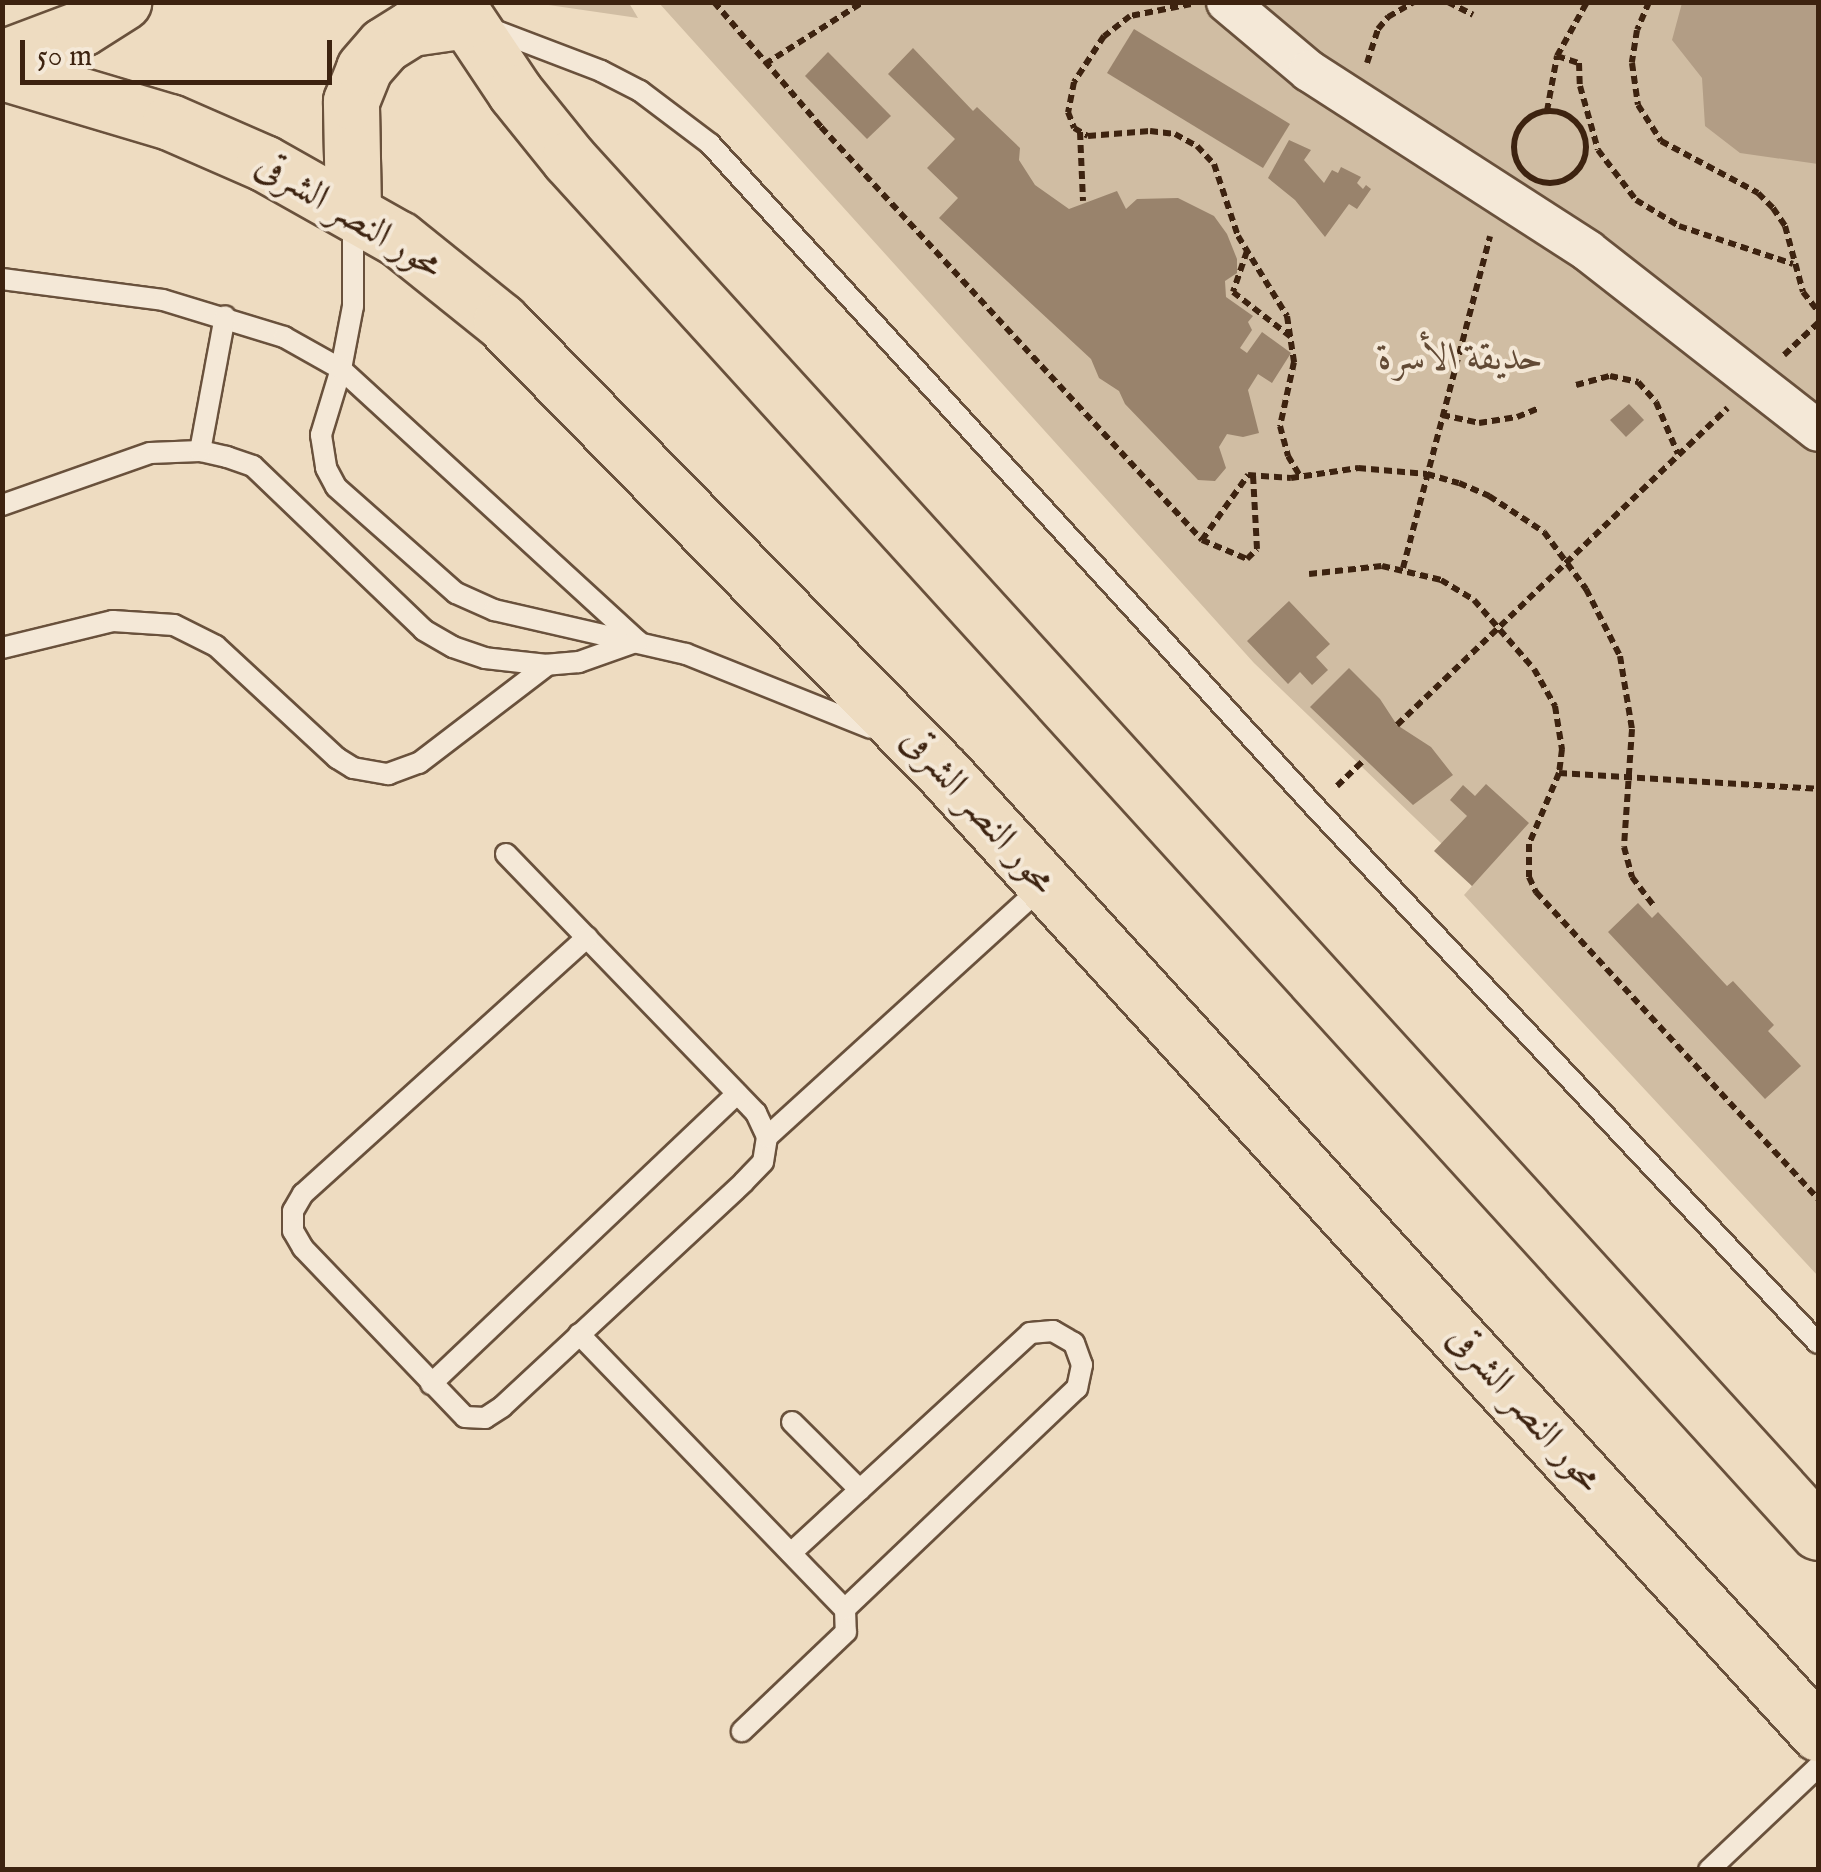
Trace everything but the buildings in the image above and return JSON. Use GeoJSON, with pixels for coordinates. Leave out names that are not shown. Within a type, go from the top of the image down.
{"type":"FeatureCollection","features":[{"type":"Feature","properties":{"kind":"main road"},"geometry":{"type":"LineString","coordinates":[[2,58],[82,28],[123,2]]}},
{"type":"Feature","properties":{"kind":"main road"},"geometry":{"type":"LineString","coordinates":[[353,210],[351,101],[364,68],[384,45],[411,28],[460,11],[570,159],[1818,1532]]}},
{"type":"Feature","properties":{"kind":"main road","name":"محور النصر الشرقى"},"geometry":{"type":"LineString","coordinates":[[2,72],[170,122],[264,162],[353,210],[448,275],[501,321],[943,772],[1818,1733]]}},
{"type":"Feature","properties":{"kind":"street"},"geometry":{"type":"LineString","coordinates":[[1230,5],[1273,45],[1370,109],[1518,186],[1818,431]]}},
{"type":"Feature","properties":{"kind":"lane"},"geometry":{"type":"LineString","coordinates":[[460,11],[601,71],[653,99],[710,144],[1315,807],[1818,1343]]}},
{"type":"Feature","properties":{"kind":"lane"},"geometry":{"type":"LineString","coordinates":[[353,210],[355,285],[342,368],[321,434],[326,468],[336,486],[456,593],[535,622],[638,642],[733,669],[856,718],[943,772]]}},
{"type":"Feature","properties":{"kind":"lane"},"geometry":{"type":"LineString","coordinates":[[2,279],[101,288],[224,316],[284,337],[342,368],[638,642]]}},
{"type":"Feature","properties":{"kind":"lane"},"geometry":{"type":"LineString","coordinates":[[200,451],[224,316]]}},
{"type":"Feature","properties":{"kind":"lane"},"geometry":{"type":"LineString","coordinates":[[2,505],[150,453],[200,451],[252,466],[424,630],[485,658],[547,666],[579,662],[638,642]]}},
{"type":"Feature","properties":{"kind":"lane"},"geometry":{"type":"LineString","coordinates":[[2,648],[112,621],[174,625],[216,646],[336,758],[353,768],[388,774],[419,763],[547,666]]}},
{"type":"Feature","properties":{"kind":"lane"},"geometry":{"type":"LineString","coordinates":[[506,854],[587,937],[756,1113],[767,1136],[762,1162],[754,1172],[485,1418],[465,1417],[303,1248],[293,1230],[293,1211],[303,1194],[587,937]]}},
{"type":"Feature","properties":{"kind":"lane"},"geometry":{"type":"LineString","coordinates":[[767,1136],[1043,886]]}},
{"type":"Feature","properties":{"kind":"lane"},"geometry":{"type":"LineString","coordinates":[[431,1384],[737,1094]]}},
{"type":"Feature","properties":{"kind":"lane"},"geometry":{"type":"LineString","coordinates":[[791,1553],[1030,1333],[1054,1331],[1074,1343],[1082,1365],[1077,1388],[844,1609]]}},
{"type":"Feature","properties":{"kind":"lane"},"geometry":{"type":"LineString","coordinates":[[579,1334],[844,1609],[846,1632],[742,1731]]}},
{"type":"Feature","properties":{"kind":"lane"},"geometry":{"type":"LineString","coordinates":[[792,1422],[860,1490]]}},
{"type":"Feature","properties":{"kind":"lane"},"geometry":{"type":"LineString","coordinates":[[1709,1870],[1818,1767]]}},
{"type":"Feature","properties":{"kind":"path"},"geometry":{"type":"LineString","coordinates":[[714,2],[765,64],[1202,540],[1242,558],[1254,556],[1253,474]]}},
{"type":"Feature","properties":{"kind":"path"},"geometry":{"type":"LineString","coordinates":[[765,64],[863,2]]}},
{"type":"Feature","properties":{"kind":"path"},"geometry":{"type":"LineString","coordinates":[[1370,109],[1366,57],[1370,42],[1388,17],[1414,2]]}},
{"type":"Feature","properties":{"kind":"path"},"geometry":{"type":"LineString","coordinates":[[1448,2],[1473,14]]}},
{"type":"Feature","properties":{"kind":"path"},"geometry":{"type":"LineString","coordinates":[[1546,110],[1557,56],[1587,2]]}},
{"type":"Feature","properties":{"kind":"path"},"geometry":{"type":"LineString","coordinates":[[1649,2],[1637,30],[1632,63],[1638,105],[1660,141],[1680,155],[1730,177],[1774,208],[1785,226],[1803,292],[1818,311]]}},
{"type":"Feature","properties":{"kind":"path"},"geometry":{"type":"LineString","coordinates":[[1083,202],[1080,132],[1068,112],[1074,82],[1104,36],[1130,16],[1154,9],[1230,5]]}},
{"type":"Feature","properties":{"kind":"path"},"geometry":{"type":"LineString","coordinates":[[1518,186],[1568,180],[1585,158],[1579,63],[1557,56]]}},
{"type":"Feature","properties":{"kind":"path"},"geometry":{"type":"LineString","coordinates":[[1403,568],[1482,259],[1518,186],[1515,137],[1522,124],[1546,110],[1561,112],[1586,128],[1608,168],[1636,200],[1679,226],[1793,264]]}},
{"type":"Feature","properties":{"kind":"path"},"geometry":{"type":"LineString","coordinates":[[1080,132],[1088,136],[1150,131],[1174,134],[1197,146],[1214,164],[1248,250],[1279,301],[1292,338],[1294,362],[1280,426],[1288,456],[1300,476]]}},
{"type":"Feature","properties":{"kind":"path"},"geometry":{"type":"LineString","coordinates":[[1248,250],[1233,292],[1292,338]]}},
{"type":"Feature","properties":{"kind":"path"},"geometry":{"type":"LineString","coordinates":[[1396,725],[1818,323]]}},
{"type":"Feature","properties":{"kind":"path"},"geometry":{"type":"LineString","coordinates":[[1576,385],[1610,376],[1638,382],[1656,402],[1678,454]]}},
{"type":"Feature","properties":{"kind":"path"},"geometry":{"type":"LineString","coordinates":[[1442,415],[1479,423],[1517,417],[1538,408]]}},
{"type":"Feature","properties":{"kind":"path"},"geometry":{"type":"LineString","coordinates":[[1253,474],[1281,478],[1358,468],[1427,474],[1489,496],[1544,532],[1567,559],[1606,622],[1620,656],[1629,692],[1626,862],[1632,878],[1654,906]]}},
{"type":"Feature","properties":{"kind":"path"},"geometry":{"type":"LineString","coordinates":[[1202,540],[1253,474]]}},
{"type":"Feature","properties":{"kind":"path"},"geometry":{"type":"LineString","coordinates":[[1309,574],[1362,567],[1403,568],[1458,589],[1496,626],[1546,686],[1562,738],[1558,773],[1529,844],[1530,877],[1536,892],[1818,1199]]}},
{"type":"Feature","properties":{"kind":"path"},"geometry":{"type":"LineString","coordinates":[[1558,773],[1818,789]]}},
{"type":"Feature","properties":{"kind":"green space"},"geometry":{"type":"Polygon","coordinates":[[[535,3],[629,3],[638,18],[535,3]]]}},
{"type":"Feature","properties":{"kind":"green space","name":"حديقة الأسرة"},"geometry":{"type":"Polygon","coordinates":[[[659,3],[1818,3],[1818,1276],[1464,895],[1472,886],[1441,843],[1254,663],[659,3]]]}},
{"type":"Feature","properties":{"kind":"shaded area"},"geometry":{"type":"Polygon","coordinates":[[[1682,3],[1818,3],[1818,164],[1740,153],[1705,126],[1702,78],[1672,40],[1682,3]]]}}]}
